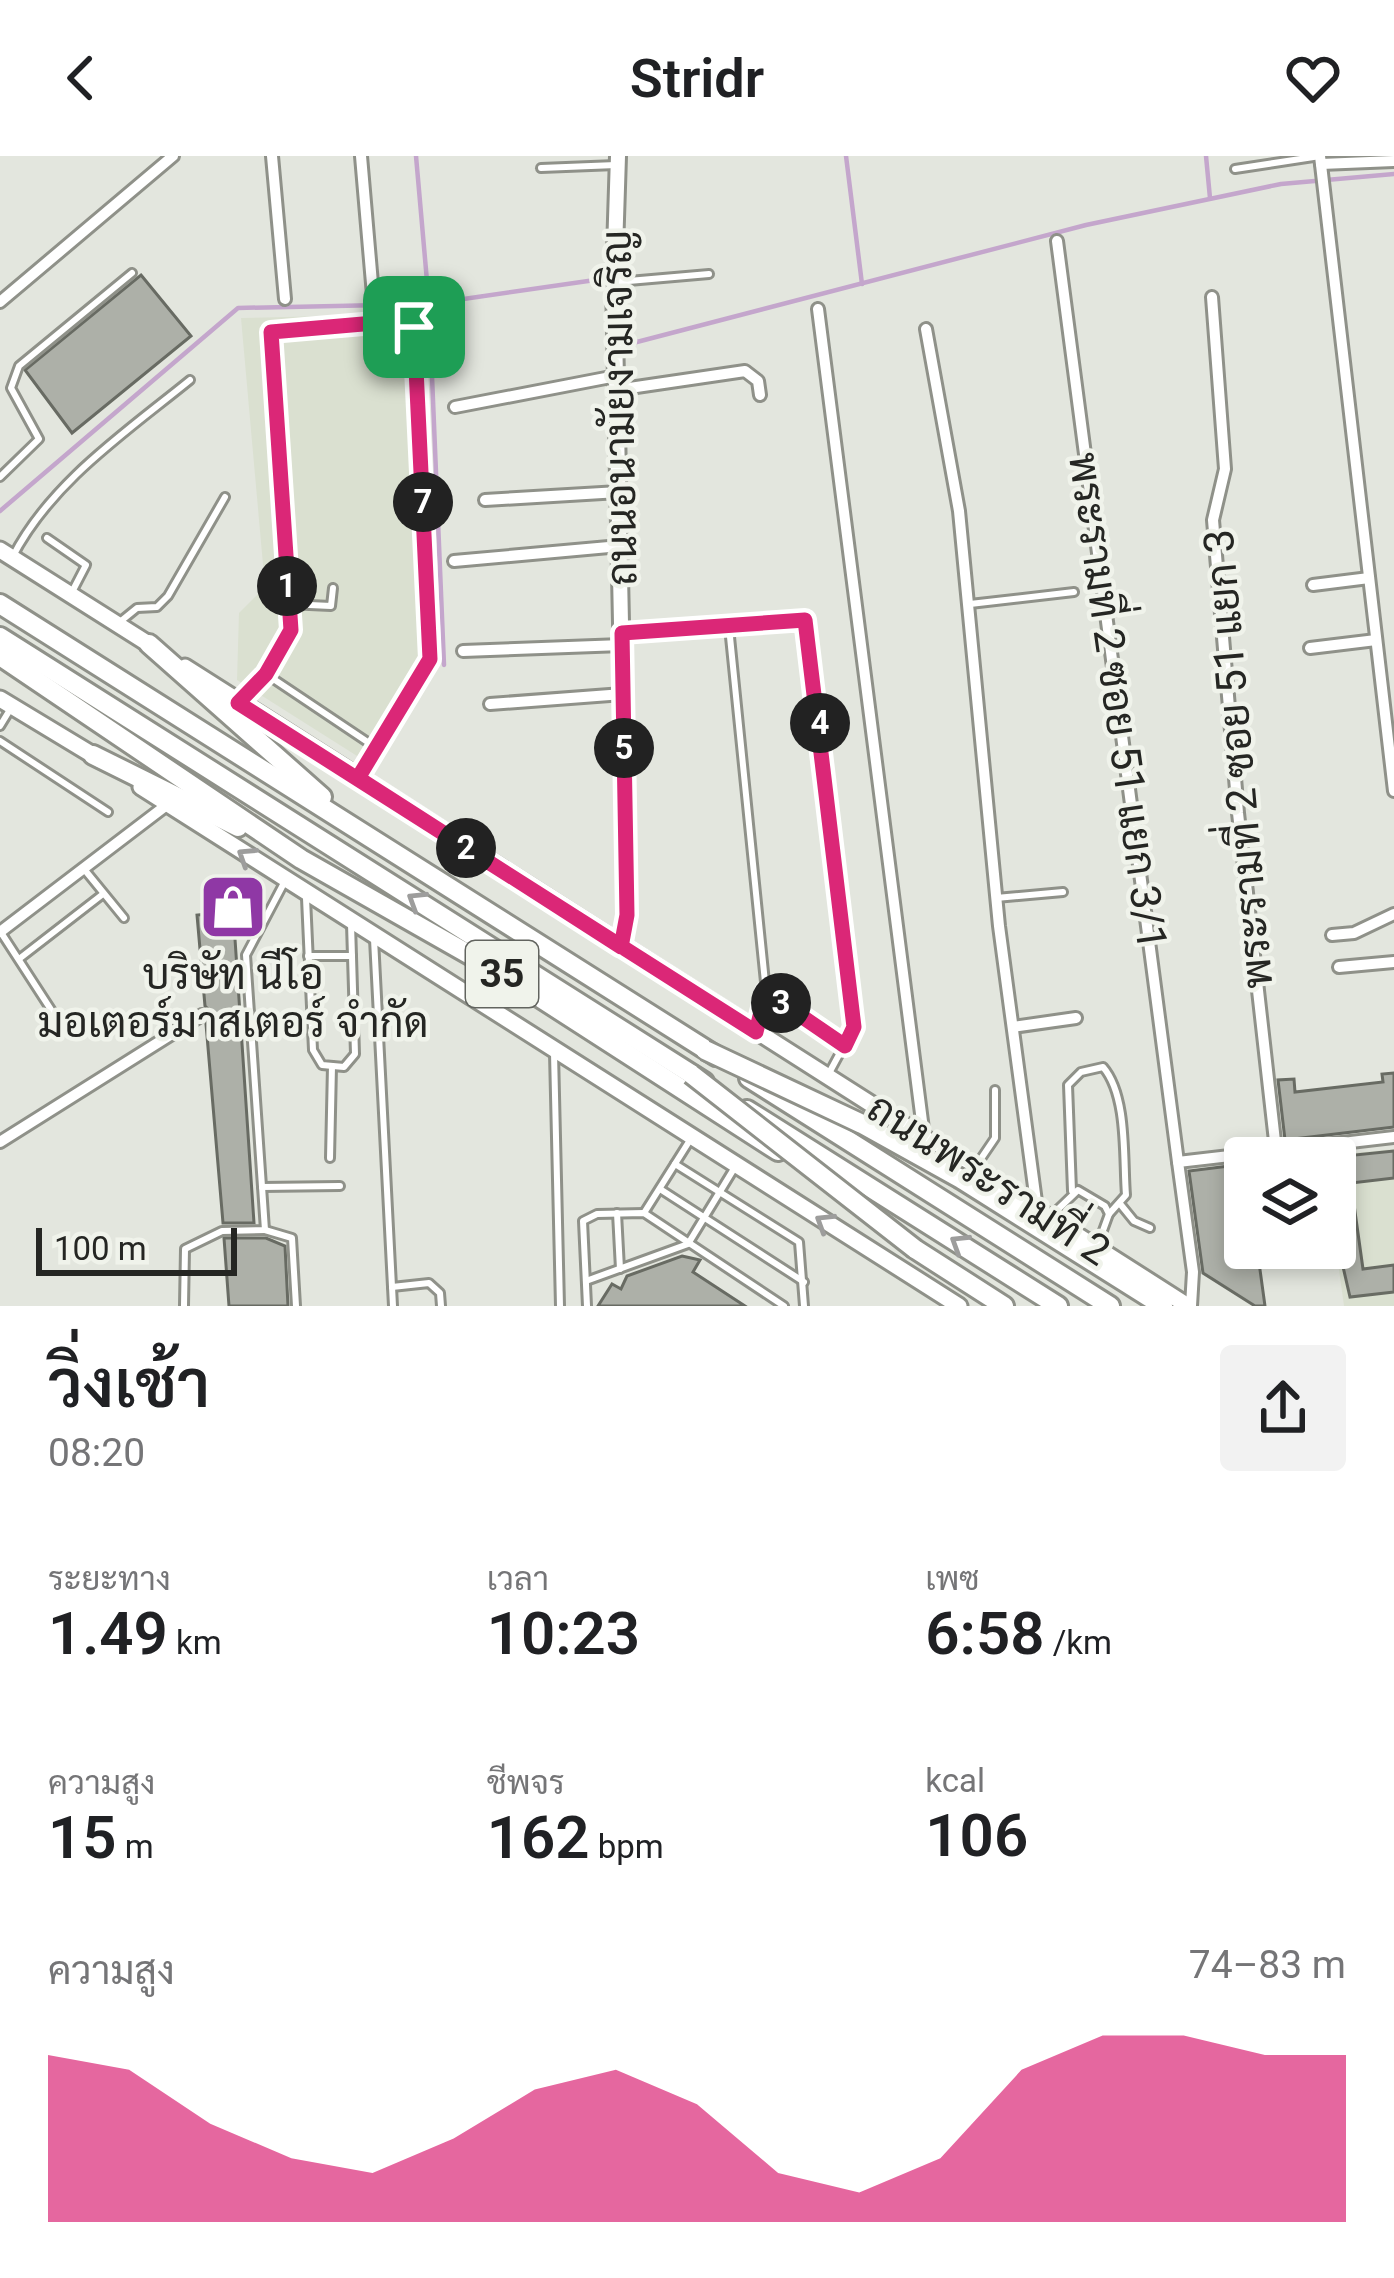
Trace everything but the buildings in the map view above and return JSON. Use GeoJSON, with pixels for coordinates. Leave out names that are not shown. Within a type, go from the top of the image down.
{"type":"FeatureCollection","features":[{"type":"Feature","properties":{"kind":"highway","name":"ถนนพระรามที่ 2"},"geometry":{"type":"LineString","coordinates":[[0,603],[257,764],[322,797],[423,868],[1122,1306]]}},
{"type":"Feature","properties":{"kind":"highway"},"geometry":{"type":"LineString","coordinates":[[0,603],[1110,1306]]}},
{"type":"Feature","properties":{"kind":"highway"},"geometry":{"type":"LineString","coordinates":[[0,637],[1058,1306]]}},
{"type":"Feature","properties":{"kind":"highway"},"geometry":{"type":"LineString","coordinates":[[148,644],[322,797]]}},
{"type":"Feature","properties":{"kind":"highway","name":"35"},"geometry":{"type":"LineString","coordinates":[[0,656],[301,859],[500,972],[1008,1302]]}},
{"type":"Feature","properties":{"kind":"highway"},"geometry":{"type":"LineString","coordinates":[[93,755],[301,859]]}},
{"type":"Feature","properties":{"kind":"highway"},"geometry":{"type":"LineString","coordinates":[[705,1050],[909,1149],[1163,1306]]}},
{"type":"Feature","properties":{"kind":"highway"},"geometry":{"type":"LineString","coordinates":[[691,1074],[879,1223],[1008,1302]]}},
{"type":"Feature","properties":{"kind":"main road","name":"ถนนพระรามที่ 2"},"geometry":{"type":"LineString","coordinates":[[6,555],[1190,1306]]}},
{"type":"Feature","properties":{"kind":"main road","name":"35"},"geometry":{"type":"LineString","coordinates":[[6,702],[350,925],[944,1301],[959,1306]]}},
{"type":"Feature","properties":{"kind":"street"},"geometry":{"type":"LineString","coordinates":[[0,302],[173,156]]}},
{"type":"Feature","properties":{"kind":"street"},"geometry":{"type":"LineString","coordinates":[[272,156],[285,298]]}},
{"type":"Feature","properties":{"kind":"street"},"geometry":{"type":"LineString","coordinates":[[361,156],[373,295]]}},
{"type":"Feature","properties":{"kind":"street","name":"ถนนอนามัยงามเจริญ"},"geometry":{"type":"LineString","coordinates":[[618,161],[614,282],[627,915],[621,947]]}},
{"type":"Feature","properties":{"kind":"street"},"geometry":{"type":"LineString","coordinates":[[1394,161],[1321,162],[1394,791]]}},
{"type":"Feature","properties":{"kind":"street","name":"พระรามที่ 2 ซอย 51 แยก 3/1"},"geometry":{"type":"LineString","coordinates":[[1057,241],[1193,1272],[1190,1306]]}},
{"type":"Feature","properties":{"kind":"street","name":"พระรามที่ 2 ซอย 51 แยก 3"},"geometry":{"type":"LineString","coordinates":[[1212,297],[1226,469],[1213,520],[1238,813],[1275,1137]]}},
{"type":"Feature","properties":{"kind":"street"},"geometry":{"type":"LineString","coordinates":[[818,309],[924,1137]]}},
{"type":"Feature","properties":{"kind":"street"},"geometry":{"type":"LineString","coordinates":[[926,328],[959,511],[997,898],[1043,1213]]}},
{"type":"Feature","properties":{"kind":"street"},"geometry":{"type":"LineString","coordinates":[[455,407],[616,383],[746,371],[758,381],[760,395]]}},
{"type":"Feature","properties":{"kind":"street"},"geometry":{"type":"LineString","coordinates":[[485,500],[619,492]]}},
{"type":"Feature","properties":{"kind":"street"},"geometry":{"type":"LineString","coordinates":[[454,560],[620,546]]}},
{"type":"Feature","properties":{"kind":"street"},"geometry":{"type":"LineString","coordinates":[[1313,584],[1369,578]]}},
{"type":"Feature","properties":{"kind":"street"},"geometry":{"type":"LineString","coordinates":[[464,651],[622,639]]}},
{"type":"Feature","properties":{"kind":"street"},"geometry":{"type":"LineString","coordinates":[[1310,649],[1376,640]]}},
{"type":"Feature","properties":{"kind":"street"},"geometry":{"type":"LineString","coordinates":[[490,704],[623,694]]}},
{"type":"Feature","properties":{"kind":"street"},"geometry":{"type":"LineString","coordinates":[[0,932],[168,804]]}},
{"type":"Feature","properties":{"kind":"street"},"geometry":{"type":"LineString","coordinates":[[1332,935],[1354,933],[1394,914]]}},
{"type":"Feature","properties":{"kind":"street"},"geometry":{"type":"LineString","coordinates":[[1339,967],[1394,962]]}},
{"type":"Feature","properties":{"kind":"street"},"geometry":{"type":"LineString","coordinates":[[0,1142],[202,1015]]}},
{"type":"Feature","properties":{"kind":"street"},"geometry":{"type":"LineString","coordinates":[[1013,1027],[1076,1018]]}},
{"type":"Feature","properties":{"kind":"street"},"geometry":{"type":"LineString","coordinates":[[1356,1141],[1394,1137]]}},
{"type":"Feature","properties":{"kind":"street"},"geometry":{"type":"LineString","coordinates":[[1178,1162],[1224,1156]]}},
{"type":"Feature","properties":{"kind":"lane"},"geometry":{"type":"LineString","coordinates":[[542,168],[618,161]]}},
{"type":"Feature","properties":{"kind":"lane"},"geometry":{"type":"LineString","coordinates":[[1235,169],[1321,162]]}},
{"type":"Feature","properties":{"kind":"lane"},"geometry":{"type":"LineString","coordinates":[[0,477],[39,440],[11,388],[19,366],[132,273]]}},
{"type":"Feature","properties":{"kind":"lane"},"geometry":{"type":"LineString","coordinates":[[614,282],[709,274]]}},
{"type":"Feature","properties":{"kind":"lane"},"geometry":{"type":"LineString","coordinates":[[238,703],[266,674],[290,636],[271,332],[412,321],[430,659],[358,778]]}},
{"type":"Feature","properties":{"kind":"lane"},"geometry":{"type":"LineString","coordinates":[[6,555],[32,520],[103,452],[190,380]]}},
{"type":"Feature","properties":{"kind":"lane"},"geometry":{"type":"LineString","coordinates":[[118,623],[137,608],[157,607],[168,596],[225,497]]}},
{"type":"Feature","properties":{"kind":"lane"},"geometry":{"type":"LineString","coordinates":[[47,538],[86,565],[70,595]]}},
{"type":"Feature","properties":{"kind":"lane"},"geometry":{"type":"LineString","coordinates":[[288,604],[331,606],[333,588]]}},
{"type":"Feature","properties":{"kind":"lane"},"geometry":{"type":"LineString","coordinates":[[968,604],[1074,592]]}},
{"type":"Feature","properties":{"kind":"lane"},"geometry":{"type":"LineString","coordinates":[[622,639],[799,616],[809,630],[854,1027],[827,1076]]}},
{"type":"Feature","properties":{"kind":"lane"},"geometry":{"type":"LineString","coordinates":[[730,627],[766,992],[756,1032]]}},
{"type":"Feature","properties":{"kind":"lane"},"geometry":{"type":"LineString","coordinates":[[266,674],[376,747]]}},
{"type":"Feature","properties":{"kind":"lane"},"geometry":{"type":"LineString","coordinates":[[0,726],[6,702]]}},
{"type":"Feature","properties":{"kind":"lane"},"geometry":{"type":"LineString","coordinates":[[0,741],[108,812]]}},
{"type":"Feature","properties":{"kind":"lane"},"geometry":{"type":"LineString","coordinates":[[83,868],[124,918]]}},
{"type":"Feature","properties":{"kind":"lane"},"geometry":{"type":"LineString","coordinates":[[265,1230],[246,950],[285,881]]}},
{"type":"Feature","properties":{"kind":"lane"},"geometry":{"type":"LineString","coordinates":[[997,898],[1063,892]]}},
{"type":"Feature","properties":{"kind":"lane"},"geometry":{"type":"LineString","coordinates":[[19,959],[103,894]]}},
{"type":"Feature","properties":{"kind":"lane"},"geometry":{"type":"LineString","coordinates":[[306,894],[313,1050],[322,1065],[344,1067],[355,1054],[350,925]]}},
{"type":"Feature","properties":{"kind":"lane"},"geometry":{"type":"LineString","coordinates":[[0,932],[59,1022]]}},
{"type":"Feature","properties":{"kind":"lane"},"geometry":{"type":"LineString","coordinates":[[374,939],[393,1306]]}},
{"type":"Feature","properties":{"kind":"lane"},"geometry":{"type":"LineString","coordinates":[[308,956],[352,956]]}},
{"type":"Feature","properties":{"kind":"lane"},"geometry":{"type":"LineString","coordinates":[[766,992],[845,1046]]}},
{"type":"Feature","properties":{"kind":"lane"},"geometry":{"type":"LineString","coordinates":[[554,1053],[560,1306]]}},
{"type":"Feature","properties":{"kind":"lane"},"geometry":{"type":"LineString","coordinates":[[330,1158],[332,1066]]}},
{"type":"Feature","properties":{"kind":"lane"},"geometry":{"type":"LineString","coordinates":[[1072,1191],[1068,1085],[1081,1072],[1103,1067],[1111,1076],[1119,1117],[1126,1195],[1109,1214],[1096,1248]]}},
{"type":"Feature","properties":{"kind":"lane"},"geometry":{"type":"LineString","coordinates":[[974,1169],[995,1138],[995,1090]]}},
{"type":"Feature","properties":{"kind":"lane"},"geometry":{"type":"LineString","coordinates":[[644,1214],[691,1139]]}},
{"type":"Feature","properties":{"kind":"lane"},"geometry":{"type":"LineString","coordinates":[[675,1164],[796,1239],[804,1306]]}},
{"type":"Feature","properties":{"kind":"lane"},"geometry":{"type":"LineString","coordinates":[[586,1281],[688,1244],[735,1167]]}},
{"type":"Feature","properties":{"kind":"lane"},"geometry":{"type":"LineString","coordinates":[[262,1187],[340,1186]]}},
{"type":"Feature","properties":{"kind":"lane"},"geometry":{"type":"LineString","coordinates":[[660,1189],[804,1282]]}},
{"type":"Feature","properties":{"kind":"lane"},"geometry":{"type":"LineString","coordinates":[[1043,1213],[1072,1191]]}},
{"type":"Feature","properties":{"kind":"lane"},"geometry":{"type":"LineString","coordinates":[[1072,1191],[1105,1206],[1109,1214]]}},
{"type":"Feature","properties":{"kind":"lane"},"geometry":{"type":"LineString","coordinates":[[1120,1204],[1134,1221],[1150,1228]]}},
{"type":"Feature","properties":{"kind":"lane"},"geometry":{"type":"LineString","coordinates":[[586,1306],[583,1221],[596,1214],[644,1214],[784,1306]]}},
{"type":"Feature","properties":{"kind":"lane"},"geometry":{"type":"LineString","coordinates":[[617,1214],[620,1268]]}},
{"type":"Feature","properties":{"kind":"lane"},"geometry":{"type":"LineString","coordinates":[[184,1306],[185,1249],[222,1231],[265,1230],[292,1238],[296,1306]]}},
{"type":"Feature","properties":{"kind":"lane"},"geometry":{"type":"LineString","coordinates":[[392,1287],[429,1283],[440,1293],[441,1306]]}},
{"type":"Feature","properties":{"kind":"shaded area"},"geometry":{"type":"Polygon","coordinates":[[[412,314],[427,661],[365,761],[237,680],[239,613],[265,587],[241,318],[412,314]]]}},
{"type":"Feature","properties":{"kind":"shaded area"},"geometry":{"type":"Polygon","coordinates":[[[1394,1149],[1394,1306],[1344,1306],[1339,1269],[1356,1269],[1356,1153],[1394,1149]]]}},
{"type":"Feature","properties":{"kind":"waterway"},"geometry":{"type":"LineString","coordinates":[[416,156],[429,304],[444,665]]}},
{"type":"Feature","properties":{"kind":"waterway"},"geometry":{"type":"LineString","coordinates":[[846,156],[862,284]]}},
{"type":"Feature","properties":{"kind":"waterway"},"geometry":{"type":"LineString","coordinates":[[1206,156],[1210,198]]}},
{"type":"Feature","properties":{"kind":"waterway"},"geometry":{"type":"LineString","coordinates":[[633,343],[1086,225],[1281,184],[1394,174]]}},
{"type":"Feature","properties":{"kind":"waterway"},"geometry":{"type":"LineString","coordinates":[[0,511],[238,308],[429,304],[602,279]]}},
{"type":"Feature","properties":{"kind":"place","name":"บริษัท นีโอ มอเตอร์มาสเตอร์ จำกัด"},"geometry":{"type":"Point","coordinates":[233,907]}},
{"type":"Feature","properties":{"kind":"route"},"geometry":{"type":"LineString","coordinates":[[414,327],[409,320],[271,332],[291,630],[266,674],[238,703],[621,947],[756,1032],[766,992],[845,1046],[854,1027],[809,630],[799,616],[730,627],[622,633],[627,915],[621,947],[358,778],[430,659],[414,327]]}}]}
